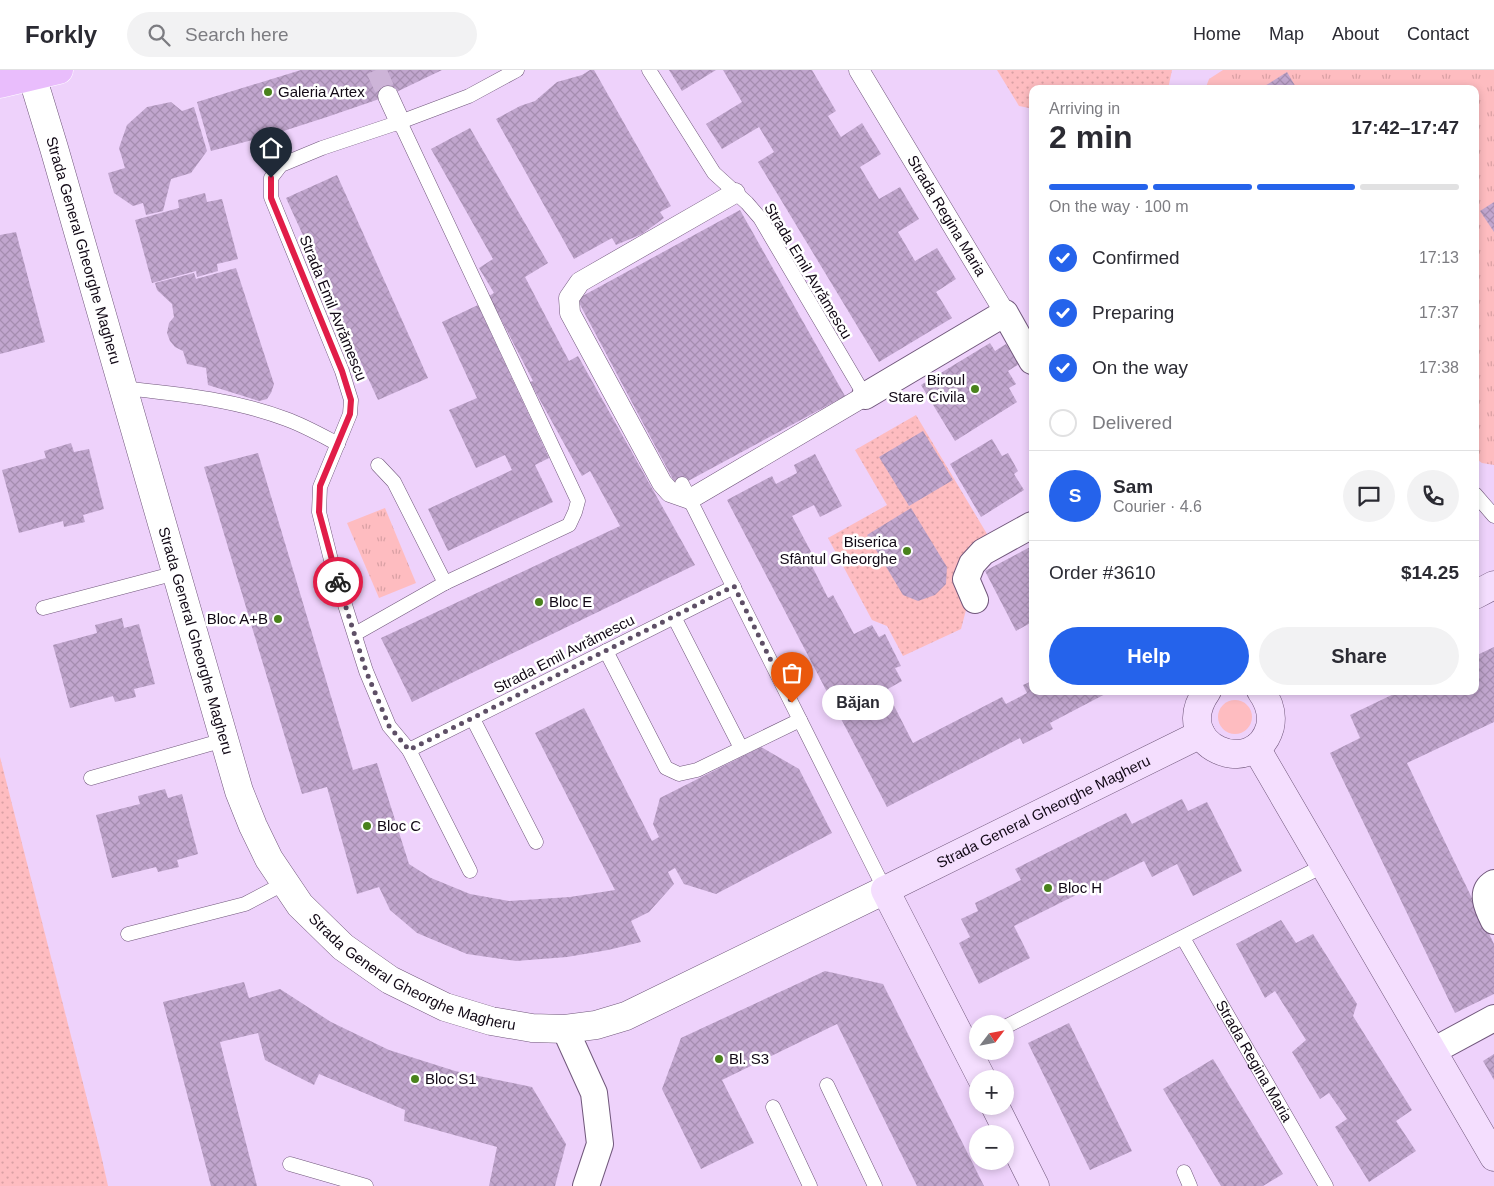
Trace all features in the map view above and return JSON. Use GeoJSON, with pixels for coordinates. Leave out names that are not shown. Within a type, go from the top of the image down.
{"type":"FeatureCollection","features":[{"type":"Feature","properties":{"kind":"main road"},"geometry":{"type":"LineString","coordinates":[[0,84],[59,70]]}},
{"type":"Feature","properties":{"kind":"main road"},"geometry":{"type":"LineString","coordinates":[[1479,593],[1494,585]]}},
{"type":"Feature","properties":{"kind":"main road"},"geometry":{"type":"LineString","coordinates":[[1204,695],[1197,710],[1198,727],[1201,734],[1214,748],[1224,753],[1235,754],[1256,748],[1263,740],[1271,721],[1271,695]]}},
{"type":"Feature","properties":{"kind":"main road","name":"Strada General Gheorghe Magheru"},"geometry":{"type":"LineString","coordinates":[[885,890],[1201,734]]}},
{"type":"Feature","properties":{"kind":"main road"},"geometry":{"type":"LineString","coordinates":[[1256,748],[1494,1157]]}},
{"type":"Feature","properties":{"kind":"main road"},"geometry":{"type":"LineString","coordinates":[[885,890],[969,1039]]}},
{"type":"Feature","properties":{"kind":"main road"},"geometry":{"type":"LineString","coordinates":[[1000,1115],[1035,1186]]}},
{"type":"Feature","properties":{"kind":"street","name":"Strada Regina Maria"},"geometry":{"type":"LineString","coordinates":[[859,70],[1029,356]]}},
{"type":"Feature","properties":{"kind":"street","name":"Strada General Gheorghe Magheru"},"geometry":{"type":"LineString","coordinates":[[32,76],[239,791],[252,826],[269,859],[300,905],[343,948],[390,980],[445,1007],[491,1021],[532,1028],[564,1029],[596,1025],[626,1016],[885,890]]}},
{"type":"Feature","properties":{"kind":"street"},"geometry":{"type":"LineString","coordinates":[[388,96],[400,122]]}},
{"type":"Feature","properties":{"kind":"street"},"geometry":{"type":"LineString","coordinates":[[735,193],[580,282],[569,298],[570,313],[662,483],[670,492],[686,492],[865,396],[1005,313]]}},
{"type":"Feature","properties":{"kind":"street"},"geometry":{"type":"LineString","coordinates":[[975,600],[966,579],[972,564],[983,552],[1029,527]]}},
{"type":"Feature","properties":{"kind":"street"},"geometry":{"type":"LineString","coordinates":[[1494,883],[1490,885],[1485,894],[1487,908],[1494,921]]}},
{"type":"Feature","properties":{"kind":"street"},"geometry":{"type":"LineString","coordinates":[[1433,1051],[1494,1018]]}},
{"type":"Feature","properties":{"kind":"street"},"geometry":{"type":"LineString","coordinates":[[564,1029],[594,1093],[600,1144],[586,1186]]}},
{"type":"Feature","properties":{"kind":"lane","name":"Strada Emil Avrămescu"},"geometry":{"type":"LineString","coordinates":[[470,871],[409,750],[389,726],[366,671],[332,564],[319,512],[320,486],[350,414],[351,400],[342,371],[271,198],[271,178],[281,165],[322,148],[400,122],[469,96],[517,70]]}},
{"type":"Feature","properties":{"kind":"lane","name":"Strada Emil Avrămescu"},"geometry":{"type":"LineString","coordinates":[[649,70],[714,173],[747,203],[760,218],[865,396]]}},
{"type":"Feature","properties":{"kind":"lane"},"geometry":{"type":"LineString","coordinates":[[355,634],[445,583],[569,525],[578,501],[400,122]]}},
{"type":"Feature","properties":{"kind":"lane"},"geometry":{"type":"LineString","coordinates":[[123,388],[188,394],[247,406],[287,419],[338,444]]}},
{"type":"Feature","properties":{"kind":"lane"},"geometry":{"type":"LineString","coordinates":[[378,465],[394,482],[445,583]]}},
{"type":"Feature","properties":{"kind":"lane"},"geometry":{"type":"LineString","coordinates":[[686,492],[885,890]]}},
{"type":"Feature","properties":{"kind":"lane"},"geometry":{"type":"LineString","coordinates":[[1479,499],[1494,516]]}},
{"type":"Feature","properties":{"kind":"lane"},"geometry":{"type":"LineString","coordinates":[[43,608],[176,573]]}},
{"type":"Feature","properties":{"kind":"lane","name":"Strada Emil Avrămescu"},"geometry":{"type":"LineString","coordinates":[[409,750],[734,586]]}},
{"type":"Feature","properties":{"kind":"lane"},"geometry":{"type":"LineString","coordinates":[[674,617],[741,748]]}},
{"type":"Feature","properties":{"kind":"lane"},"geometry":{"type":"LineString","coordinates":[[606,651],[666,768],[679,774],[697,770],[800,720]]}},
{"type":"Feature","properties":{"kind":"lane"},"geometry":{"type":"LineString","coordinates":[[473,719],[536,842]]}},
{"type":"Feature","properties":{"kind":"lane"},"geometry":{"type":"LineString","coordinates":[[91,778],[224,740]]}},
{"type":"Feature","properties":{"kind":"lane"},"geometry":{"type":"LineString","coordinates":[[1014,1022],[1325,865]]}},
{"type":"Feature","properties":{"kind":"lane"},"geometry":{"type":"LineString","coordinates":[[128,934],[245,904],[286,883]]}},
{"type":"Feature","properties":{"kind":"lane","name":"Strada Regina Maria"},"geometry":{"type":"LineString","coordinates":[[1183,938],[1326,1186]]}},
{"type":"Feature","properties":{"kind":"lane"},"geometry":{"type":"LineString","coordinates":[[826,1085],[875,1186]]}},
{"type":"Feature","properties":{"kind":"lane"},"geometry":{"type":"LineString","coordinates":[[773,1107],[810,1186]]}},
{"type":"Feature","properties":{"kind":"lane"},"geometry":{"type":"LineString","coordinates":[[290,1164],[366,1186]]}},
{"type":"Feature","properties":{"kind":"lane"},"geometry":{"type":"LineString","coordinates":[[1184,1172],[1190,1186]]}},
{"type":"Feature","properties":{"kind":"green space"},"geometry":{"type":"Polygon","coordinates":[[[997,70],[1172,70],[1169,85],[1029,85],[1029,108],[1019,106],[997,70]]]}},
{"type":"Feature","properties":{"kind":"green space"},"geometry":{"type":"Polygon","coordinates":[[[1223,70],[1494,70],[1494,465],[1479,461],[1479,85],[1207,85],[1209,79],[1223,70]]]}},
{"type":"Feature","properties":{"kind":"green space"},"geometry":{"type":"Polygon","coordinates":[[[916,415],[990,539],[962,558],[954,584],[966,610],[961,629],[903,656],[887,626],[872,620],[828,538],[887,505],[855,450],[916,415]]]}},
{"type":"Feature","properties":{"kind":"green space"},"geometry":{"type":"Polygon","coordinates":[[[385,508],[416,583],[379,598],[347,523],[385,508]]]}},
{"type":"Feature","properties":{"kind":"green space"},"geometry":{"type":"Polygon","coordinates":[[[1235,700],[1247,705],[1252,717],[1247,729],[1235,734],[1223,729],[1218,717],[1223,705],[1235,700]]]}},
{"type":"Feature","properties":{"kind":"green space"},"geometry":{"type":"Polygon","coordinates":[[[0,757],[99,1146],[108,1186],[0,1186],[0,757]]]}},
{"type":"Feature","properties":{"kind":"building"},"geometry":{"type":"Polygon","coordinates":[[[301,70],[442,70],[388,96],[271,135],[211,151],[197,102],[301,70]]]}},
{"type":"Feature","properties":{"kind":"building"},"geometry":{"type":"Polygon","coordinates":[[[590,70],[594,70],[671,206],[660,212],[664,218],[642,234],[616,245],[612,238],[574,259],[496,119],[520,106],[535,101],[557,82],[582,75],[590,70]]]}},
{"type":"Feature","properties":{"kind":"building"},"geometry":{"type":"Polygon","coordinates":[[[669,70],[716,70],[682,91],[669,70]]]}},
{"type":"Feature","properties":{"kind":"building"},"geometry":{"type":"Polygon","coordinates":[[[723,70],[812,70],[836,111],[828,116],[841,137],[862,123],[881,154],[860,167],[879,199],[900,187],[919,219],[898,232],[915,261],[937,248],[956,279],[936,292],[952,318],[879,362],[758,162],[774,152],[759,127],[722,149],[706,124],[742,102],[723,70]]]}},
{"type":"Feature","properties":{"kind":"building"},"geometry":{"type":"Polygon","coordinates":[[[1287,72],[1295,85],[1266,85],[1287,72]]]}},
{"type":"Feature","properties":{"kind":"building"},"geometry":{"type":"Polygon","coordinates":[[[171,102],[182,111],[194,107],[207,151],[191,173],[171,179],[163,211],[146,215],[143,203],[133,206],[114,193],[108,173],[125,168],[119,148],[127,125],[147,107],[171,102]]]}},
{"type":"Feature","properties":{"kind":"building"},"geometry":{"type":"Polygon","coordinates":[[[470,128],[548,263],[525,277],[569,361],[578,356],[695,565],[412,702],[381,638],[620,526],[590,471],[582,476],[530,382],[533,381],[489,296],[494,293],[479,268],[493,259],[431,149],[470,128]]]}},
{"type":"Feature","properties":{"kind":"building"},"geometry":{"type":"Polygon","coordinates":[[[337,175],[428,378],[378,400],[286,198],[337,175]]]}},
{"type":"Feature","properties":{"kind":"building"},"geometry":{"type":"Polygon","coordinates":[[[205,193],[207,202],[222,199],[238,259],[217,264],[218,271],[197,277],[196,271],[152,283],[135,220],[179,208],[178,200],[205,193]]]}},
{"type":"Feature","properties":{"kind":"building"},"geometry":{"type":"Polygon","coordinates":[[[1494,202],[1494,232],[1480,211],[1494,202]]]}},
{"type":"Feature","properties":{"kind":"building"},"geometry":{"type":"Polygon","coordinates":[[[740,210],[845,396],[677,487],[577,299],[740,210]]]}},
{"type":"Feature","properties":{"kind":"building"},"geometry":{"type":"Polygon","coordinates":[[[16,232],[45,342],[0,354],[0,235],[16,232]]]}},
{"type":"Feature","properties":{"kind":"building"},"geometry":{"type":"Polygon","coordinates":[[[236,268],[274,384],[267,399],[259,401],[208,385],[206,368],[187,364],[183,351],[175,347],[167,333],[169,323],[174,317],[172,304],[157,290],[155,283],[194,273],[196,279],[236,268]]]}},
{"type":"Feature","properties":{"kind":"building"},"geometry":{"type":"Polygon","coordinates":[[[478,305],[549,458],[535,465],[553,502],[448,551],[428,509],[512,470],[505,455],[476,468],[449,410],[477,398],[442,322],[478,305]]]}},
{"type":"Feature","properties":{"kind":"building"},"geometry":{"type":"Polygon","coordinates":[[[990,343],[995,351],[1006,344],[1019,364],[1008,371],[1016,384],[1009,388],[1017,402],[955,441],[921,385],[990,343]]]}},
{"type":"Feature","properties":{"kind":"building"},"geometry":{"type":"Polygon","coordinates":[[[923,431],[953,480],[909,506],[879,457],[923,431]]]}},
{"type":"Feature","properties":{"kind":"building"},"geometry":{"type":"Polygon","coordinates":[[[992,439],[1002,456],[1008,453],[1018,471],[1014,474],[1024,490],[981,517],[950,464],[992,439]]]}},
{"type":"Feature","properties":{"kind":"building"},"geometry":{"type":"Polygon","coordinates":[[[71,443],[74,452],[89,449],[104,509],[83,515],[85,522],[64,527],[63,521],[19,533],[2,470],[46,458],[44,451],[71,443]]]}},
{"type":"Feature","properties":{"kind":"building"},"geometry":{"type":"Polygon","coordinates":[[[258,453],[353,770],[377,763],[409,864],[431,878],[470,894],[509,901],[570,897],[615,890],[535,733],[584,708],[652,841],[659,837],[653,824],[660,798],[761,747],[799,769],[832,833],[716,894],[684,884],[675,868],[668,872],[674,884],[649,912],[631,921],[641,942],[567,957],[516,961],[467,954],[417,933],[390,910],[379,887],[357,894],[327,787],[302,794],[204,467],[258,453]]]}},
{"type":"Feature","properties":{"kind":"building"},"geometry":{"type":"Polygon","coordinates":[[[815,454],[842,506],[820,517],[814,505],[792,516],[817,563],[812,566],[828,598],[833,595],[854,634],[872,625],[879,637],[885,634],[901,666],[895,668],[902,681],[886,690],[913,743],[1002,697],[1006,704],[1027,693],[1023,685],[1029,682],[1029,695],[1103,695],[1050,723],[1053,729],[1023,744],[1020,738],[887,807],[727,500],[772,476],[776,484],[797,473],[794,465],[815,454]]]}},
{"type":"Feature","properties":{"kind":"building","name":"Biserica Sfântul Gheorghe"},"geometry":{"type":"Polygon","coordinates":[[[911,508],[947,567],[946,584],[935,595],[918,601],[903,595],[867,535],[911,508]]]}},
{"type":"Feature","properties":{"kind":"building"},"geometry":{"type":"Polygon","coordinates":[[[1029,548],[1029,624],[1016,631],[985,571],[1029,548]]]}},
{"type":"Feature","properties":{"kind":"building"},"geometry":{"type":"Polygon","coordinates":[[[122,618],[124,628],[139,624],[155,684],[134,689],[136,697],[115,702],[113,696],[70,708],[53,645],[97,633],[95,625],[122,618]]]}},
{"type":"Feature","properties":{"kind":"building"},"geometry":{"type":"Polygon","coordinates":[[[1494,647],[1494,722],[1407,763],[1494,944],[1494,994],[1455,1013],[1330,753],[1360,738],[1350,715],[1392,695],[1479,695],[1479,654],[1494,647]]]}},
{"type":"Feature","properties":{"kind":"building"},"geometry":{"type":"Polygon","coordinates":[[[165,789],[168,798],[182,794],[198,854],[177,860],[179,867],[158,872],[156,867],[112,878],[96,815],[140,804],[138,796],[165,789]]]}},
{"type":"Feature","properties":{"kind":"building","name":"Bloc H"},"geometry":{"type":"Polygon","coordinates":[[[1182,799],[1188,811],[1207,802],[1242,871],[1193,896],[1177,864],[1152,877],[1144,861],[1014,926],[1030,958],[979,984],[959,943],[970,937],[961,919],[978,911],[975,903],[1021,880],[1015,869],[1126,813],[1132,824],[1182,799]]]}},
{"type":"Feature","properties":{"kind":"building"},"geometry":{"type":"Polygon","coordinates":[[[1281,920],[1296,943],[1313,934],[1357,1004],[1353,1016],[1412,1110],[1396,1121],[1416,1151],[1369,1182],[1335,1127],[1347,1119],[1329,1093],[1320,1099],[1292,1052],[1306,1040],[1275,991],[1265,998],[1236,944],[1281,920]]]}},
{"type":"Feature","properties":{"kind":"building","name":"Bl. S3"},"geometry":{"type":"Polygon","coordinates":[[[825,971],[883,984],[969,1156],[969,1170],[976,1170],[984,1186],[917,1186],[837,1024],[722,1080],[754,1143],[701,1169],[662,1089],[681,1038],[825,971]]]}},
{"type":"Feature","properties":{"kind":"building","name":"Bloc S1"},"geometry":{"type":"Polygon","coordinates":[[[244,982],[249,998],[280,989],[331,1022],[389,1050],[455,1071],[532,1087],[566,1144],[555,1186],[489,1186],[497,1147],[404,1121],[405,1110],[319,1074],[314,1085],[265,1060],[258,1033],[220,1042],[257,1186],[211,1186],[163,1002],[244,982]]]}},
{"type":"Feature","properties":{"kind":"building"},"geometry":{"type":"Polygon","coordinates":[[[1069,1023],[1132,1151],[1090,1170],[1028,1043],[1069,1023]]]}},
{"type":"Feature","properties":{"kind":"building"},"geometry":{"type":"Polygon","coordinates":[[[1494,1054],[1494,1080],[1483,1061],[1494,1054]]]}},
{"type":"Feature","properties":{"kind":"building"},"geometry":{"type":"Polygon","coordinates":[[[1213,1059],[1283,1174],[1263,1186],[1221,1186],[1163,1089],[1213,1059]]]}},
{"type":"Feature","properties":{"kind":"tunnel"},"geometry":{"type":"LineString","coordinates":[[376,70],[388,96]]}},
{"type":"Feature","properties":{"kind":"way so far"},"geometry":{"type":"LineString","coordinates":[[338,582],[366,671],[389,726],[409,750],[734,586],[792,703]]}},
{"type":"Feature","properties":{"kind":"place","name":"Galeria Artex"},"geometry":{"type":"Point","coordinates":[268,92]}},
{"type":"Feature","properties":{"kind":"place","name":"Biroul Stare Civila"},"geometry":{"type":"Point","coordinates":[975,389]}},
{"type":"Feature","properties":{"kind":"place","name":"Biserica Sfântul Gheorghe"},"geometry":{"type":"Point","coordinates":[907,551]}},
{"type":"Feature","properties":{"kind":"place","name":"Bloc E"},"geometry":{"type":"Point","coordinates":[539,602]}},
{"type":"Feature","properties":{"kind":"place","name":"Bloc A+B"},"geometry":{"type":"Point","coordinates":[278,619]}},
{"type":"Feature","properties":{"kind":"place","name":"Băjan"},"geometry":{"type":"Point","coordinates":[792,703]}},
{"type":"Feature","properties":{"kind":"place","name":"Bloc C"},"geometry":{"type":"Point","coordinates":[367,826]}},
{"type":"Feature","properties":{"kind":"place","name":"Bloc H"},"geometry":{"type":"Point","coordinates":[1048,888]}},
{"type":"Feature","properties":{"kind":"place","name":"Bl. S3"},"geometry":{"type":"Point","coordinates":[719,1059]}},
{"type":"Feature","properties":{"kind":"place","name":"Bloc S1"},"geometry":{"type":"Point","coordinates":[415,1079]}},
{"type":"Feature","properties":{"kind":"route"},"geometry":{"type":"LineString","coordinates":[[271,178],[271,198],[342,371],[351,400],[350,414],[320,486],[319,512],[338,582]]}}]}
